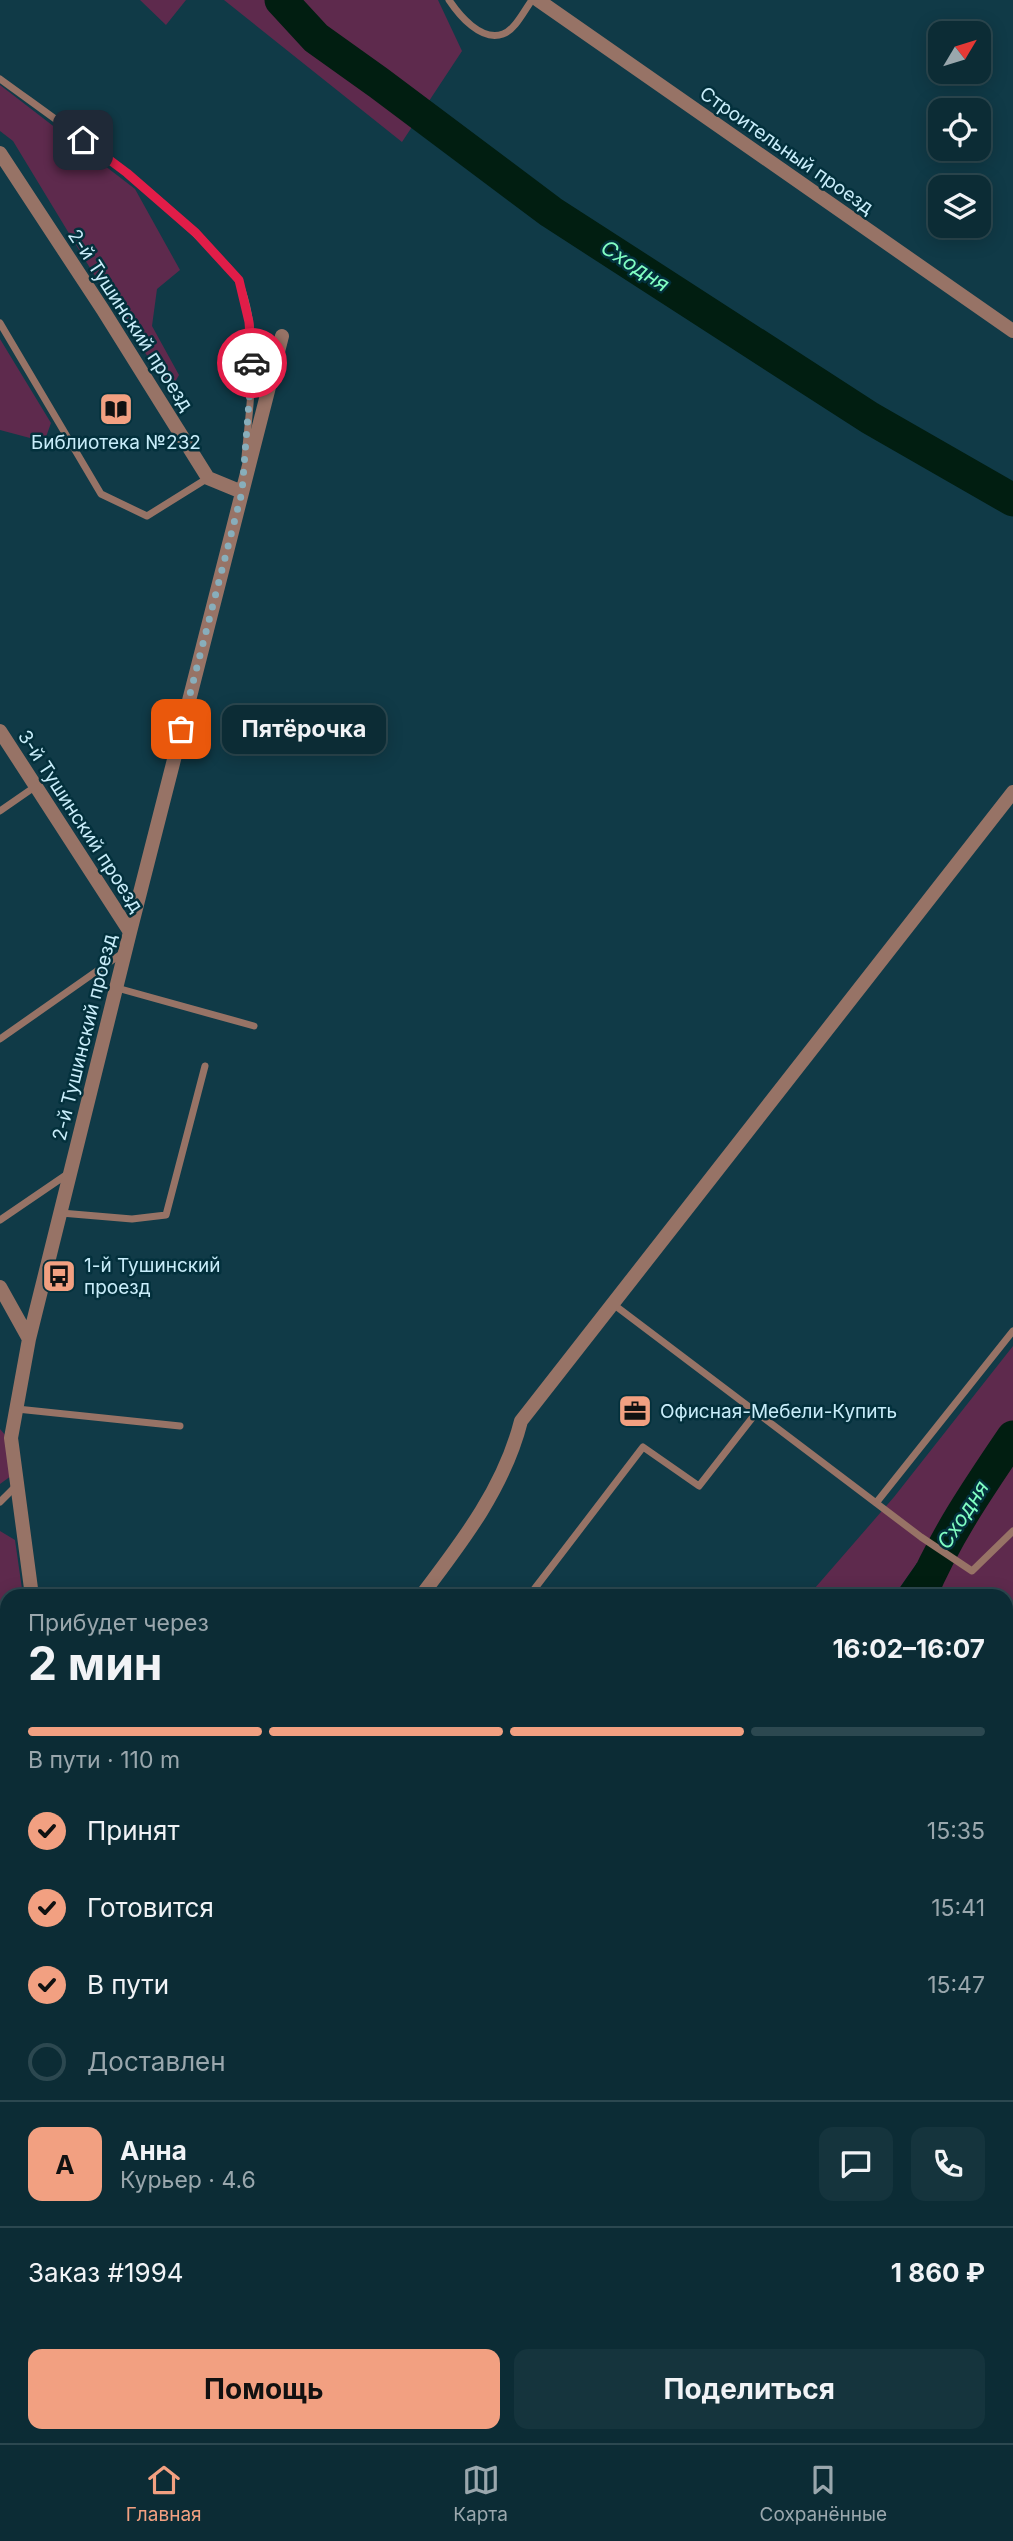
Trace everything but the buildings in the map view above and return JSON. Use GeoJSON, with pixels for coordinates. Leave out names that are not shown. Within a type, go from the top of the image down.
{"type":"FeatureCollection","features":[{"type":"Feature","properties":{"kind":"street","name":"Строительный проезд"},"geometry":{"type":"LineString","coordinates":[[538,0],[1013,331]]}},
{"type":"Feature","properties":{"kind":"street","name":"2-й Тушинский проезд"},"geometry":{"type":"LineString","coordinates":[[0,153],[103,310],[208,478]]}},
{"type":"Feature","properties":{"kind":"street","name":"2-й Тушинский проезд"},"geometry":{"type":"LineString","coordinates":[[31,1589],[12,1438],[29,1339],[282,337]]}},
{"type":"Feature","properties":{"kind":"street"},"geometry":{"type":"LineString","coordinates":[[208,478],[242,492]]}},
{"type":"Feature","properties":{"kind":"street","name":"3-й Тушинский проезд"},"geometry":{"type":"LineString","coordinates":[[0,731],[130,932]]}},
{"type":"Feature","properties":{"kind":"street"},"geometry":{"type":"LineString","coordinates":[[426,1589],[476,1523],[514,1450],[521,1421],[1013,792]]}},
{"type":"Feature","properties":{"kind":"street"},"geometry":{"type":"LineString","coordinates":[[0,1287],[29,1339]]}},
{"type":"Feature","properties":{"kind":"lane"},"geometry":{"type":"LineString","coordinates":[[449,0],[459,15],[481,32],[491,36],[504,34],[516,23],[532,0]]}},
{"type":"Feature","properties":{"kind":"lane"},"geometry":{"type":"LineString","coordinates":[[0,79],[127,173],[196,233],[239,280],[249,322],[253,374],[242,492]]}},
{"type":"Feature","properties":{"kind":"lane"},"geometry":{"type":"LineString","coordinates":[[0,323],[101,494],[147,516],[208,478]]}},
{"type":"Feature","properties":{"kind":"lane"},"geometry":{"type":"LineString","coordinates":[[0,811],[36,786]]}},
{"type":"Feature","properties":{"kind":"lane"},"geometry":{"type":"LineString","coordinates":[[0,1039],[125,952]]}},
{"type":"Feature","properties":{"kind":"lane"},"geometry":{"type":"LineString","coordinates":[[116,988],[254,1026]]}},
{"type":"Feature","properties":{"kind":"lane"},"geometry":{"type":"LineString","coordinates":[[60,1213],[132,1219],[166,1215],[205,1066]]}},
{"type":"Feature","properties":{"kind":"lane"},"geometry":{"type":"LineString","coordinates":[[0,1220],[71,1172]]}},
{"type":"Feature","properties":{"kind":"lane"},"geometry":{"type":"LineString","coordinates":[[613,1304],[921,1537],[972,1571],[1013,1531]]}},
{"type":"Feature","properties":{"kind":"lane"},"geometry":{"type":"LineString","coordinates":[[877,1503],[1013,1331]]}},
{"type":"Feature","properties":{"kind":"lane"},"geometry":{"type":"LineString","coordinates":[[17,1409],[180,1426]]}},
{"type":"Feature","properties":{"kind":"lane"},"geometry":{"type":"LineString","coordinates":[[534,1589],[643,1447],[699,1486],[756,1413]]}},
{"type":"Feature","properties":{"kind":"lane"},"geometry":{"type":"LineString","coordinates":[[0,1502],[17,1484]]}},
{"type":"Feature","properties":{"kind":"shaded area"},"geometry":{"type":"Polygon","coordinates":[[[140,0],[186,0],[166,25],[140,0]]]}},
{"type":"Feature","properties":{"kind":"shaded area"},"geometry":{"type":"Polygon","coordinates":[[[224,0],[438,0],[462,51],[402,142],[224,0]]]}},
{"type":"Feature","properties":{"kind":"shaded area"},"geometry":{"type":"Polygon","coordinates":[[[0,85],[135,189],[180,270],[157,289],[152,326],[179,375],[170,391],[90,268],[13,141],[0,131],[0,85]]]}},
{"type":"Feature","properties":{"kind":"shaded area"},"geometry":{"type":"Polygon","coordinates":[[[0,339],[51,423],[46,437],[30,438],[0,430],[0,339]]]}},
{"type":"Feature","properties":{"kind":"shaded area"},"geometry":{"type":"Polygon","coordinates":[[[1013,1346],[1013,1589],[936,1589],[943,1576],[917,1563],[899,1589],[814,1589],[894,1497],[1013,1346]]]}},
{"type":"Feature","properties":{"kind":"shaded area"},"geometry":{"type":"Polygon","coordinates":[[[0,1429],[6,1436],[11,1476],[0,1484],[0,1429]]]}},
{"type":"Feature","properties":{"kind":"shaded area"},"geometry":{"type":"Polygon","coordinates":[[[0,1531],[15,1540],[22,1589],[0,1589],[0,1531]]]}},
{"type":"Feature","properties":{"kind":"shaded area"},"geometry":{"type":"Polygon","coordinates":[[[917,1563],[944,1576],[936,1589],[899,1589],[917,1563]]]}},
{"type":"Feature","properties":{"kind":"waterway","name":"Сходня"},"geometry":{"type":"LineString","coordinates":[[281,0],[316,38],[551,212],[870,418],[1013,500]]}},
{"type":"Feature","properties":{"kind":"waterway","name":"Сходня"},"geometry":{"type":"LineString","coordinates":[[923,1589],[974,1495],[1013,1437]]}},
{"type":"Feature","properties":{"kind":"way so far"},"geometry":{"type":"LineString","coordinates":[[181,729],[242,492],[252,363]]}},
{"type":"Feature","properties":{"kind":"place","name":"Библиотека №232"},"geometry":{"type":"Point","coordinates":[116,409]}},
{"type":"Feature","properties":{"kind":"place","name":"Пятёрочка"},"geometry":{"type":"Point","coordinates":[181,729]}},
{"type":"Feature","properties":{"kind":"place","name":"1-й Тушинский проезд"},"geometry":{"type":"Point","coordinates":[59,1276]}},
{"type":"Feature","properties":{"kind":"place","name":"Офисная-Мебели-Купить"},"geometry":{"type":"Point","coordinates":[635,1411]}},
{"type":"Feature","properties":{"kind":"route"},"geometry":{"type":"LineString","coordinates":[[83,140],[127,173],[196,233],[239,280],[249,322],[252,363]]}}]}
